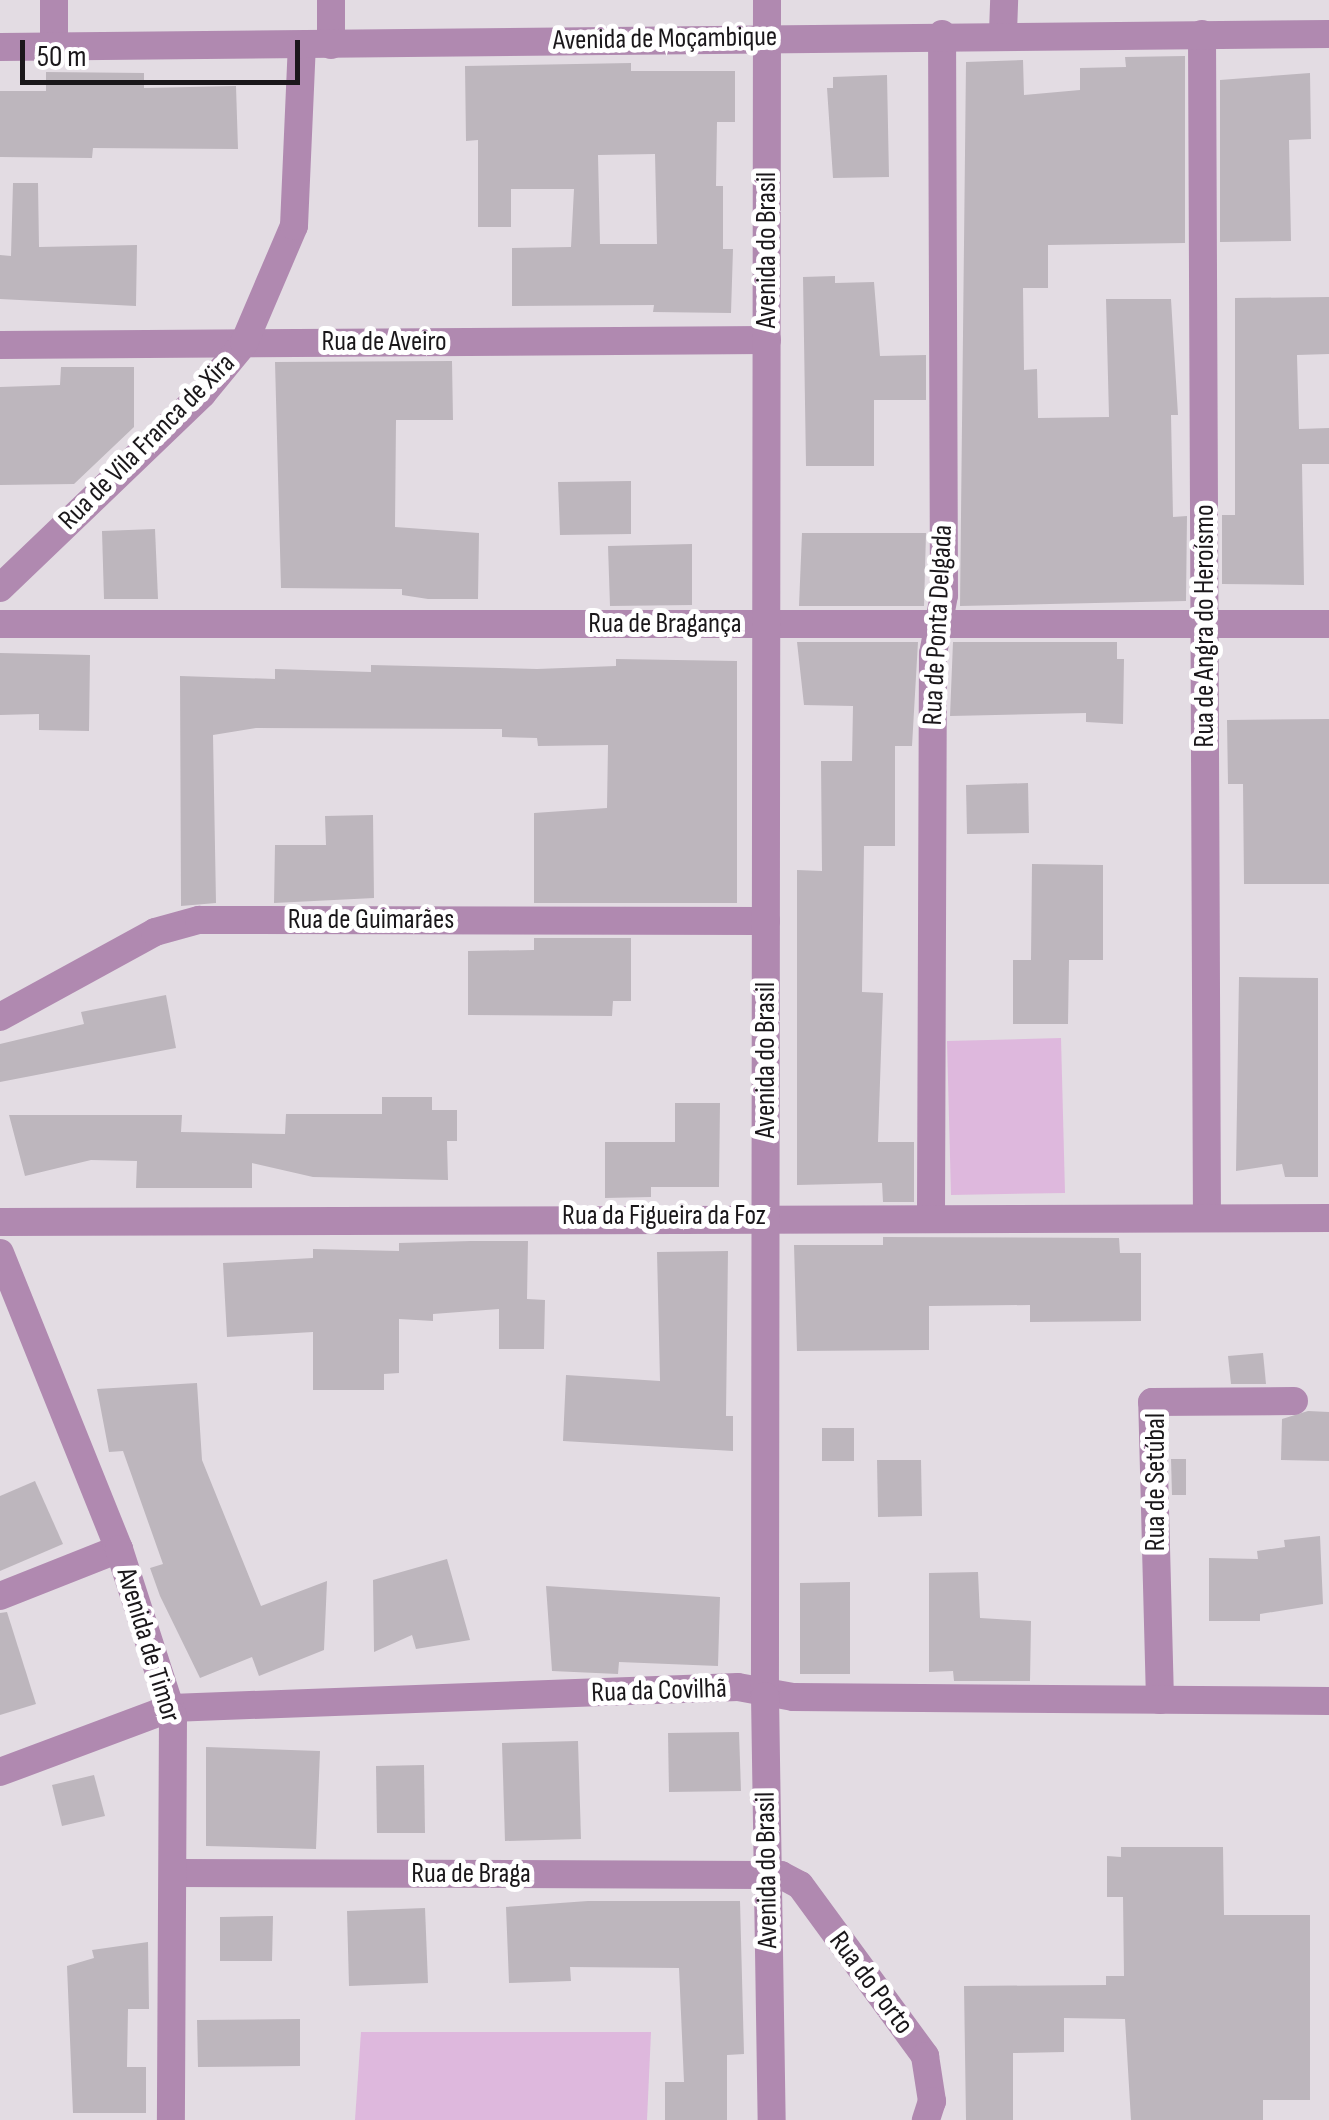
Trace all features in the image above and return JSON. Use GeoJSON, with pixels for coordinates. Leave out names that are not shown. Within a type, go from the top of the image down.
{"type":"FeatureCollection","features":[{"type":"Feature","properties":{"kind":"street"},"geometry":{"type":"LineString","coordinates":[[54,0],[54,47]]}},
{"type":"Feature","properties":{"kind":"street"},"geometry":{"type":"LineString","coordinates":[[331,0],[331,44]]}},
{"type":"Feature","properties":{"kind":"street","name":"Avenida do Brasil"},"geometry":{"type":"LineString","coordinates":[[768,0],[765,1696],[772,2120]]}},
{"type":"Feature","properties":{"kind":"street"},"geometry":{"type":"LineString","coordinates":[[1004,0],[1004,33]]}},
{"type":"Feature","properties":{"kind":"street","name":"Avenida de Moçambique"},"geometry":{"type":"LineString","coordinates":[[0,48],[1004,33],[1329,34]]}},
{"type":"Feature","properties":{"kind":"street","name":"Rua de Ponta Delgada"},"geometry":{"type":"LineString","coordinates":[[930,1215],[932,654],[939,624],[942,34]]}},
{"type":"Feature","properties":{"kind":"street","name":"Rua de Angra do Heroísmo"},"geometry":{"type":"LineString","coordinates":[[1202,34],[1207,1218]]}},
{"type":"Feature","properties":{"kind":"street","name":"Rua de Vila Franca de Xira"},"geometry":{"type":"LineString","coordinates":[[0,588],[202,394],[244,343],[294,226],[302,45]]}},
{"type":"Feature","properties":{"kind":"street","name":"Rua de Aveiro"},"geometry":{"type":"LineString","coordinates":[[0,345],[767,340]]}},
{"type":"Feature","properties":{"kind":"street","name":"Rua de Bragança"},"geometry":{"type":"LineString","coordinates":[[0,624],[1329,624]]}},
{"type":"Feature","properties":{"kind":"street","name":"Rua de Guimarães"},"geometry":{"type":"LineString","coordinates":[[0,1017],[155,932],[199,920],[766,921]]}},
{"type":"Feature","properties":{"kind":"street","name":"Rua da Figueira da Foz"},"geometry":{"type":"LineString","coordinates":[[0,1222],[766,1215],[1329,1218]]}},
{"type":"Feature","properties":{"kind":"street","name":"Avenida de Timor"},"geometry":{"type":"LineString","coordinates":[[0,1253],[9,1295],[119,1549],[172,1708],[176,1873],[171,2120]]}},
{"type":"Feature","properties":{"kind":"street","name":"Rua de Setúbal"},"geometry":{"type":"LineString","coordinates":[[1160,1700],[1152,1402],[1294,1401]]}},
{"type":"Feature","properties":{"kind":"street"},"geometry":{"type":"LineString","coordinates":[[0,1596],[119,1549]]}},
{"type":"Feature","properties":{"kind":"street","name":"Rua da Covilhã"},"geometry":{"type":"LineString","coordinates":[[0,1772],[172,1708],[738,1688],[765,1696],[1329,1701]]}},
{"type":"Feature","properties":{"kind":"street","name":"Rua de Braga"},"geometry":{"type":"LineString","coordinates":[[176,1873],[766,1874]]}},
{"type":"Feature","properties":{"kind":"street","name":"Rua do Porto"},"geometry":{"type":"LineString","coordinates":[[766,1874],[800,1885],[925,2056],[932,2090],[926,2120]]}},
{"type":"Feature","properties":{"kind":"shaded area"},"geometry":{"type":"Polygon","coordinates":[[[1061,1038],[1065,1193],[951,1195],[947,1041],[1061,1038]]]}},
{"type":"Feature","properties":{"kind":"shaded area"},"geometry":{"type":"Polygon","coordinates":[[[361,2032],[651,2032],[647,2120],[355,2120],[361,2032]]]}},
{"type":"Feature","properties":{"kind":"building"},"geometry":{"type":"Polygon","coordinates":[[[1185,56],[1185,243],[1048,245],[1048,288],[1023,288],[1024,370],[1037,369],[1038,418],[1109,417],[1106,299],[1171,299],[1178,415],[1171,415],[1173,517],[1187,516],[1186,601],[960,606],[966,62],[1023,60],[1024,95],[1080,90],[1080,68],[1126,67],[1125,57],[1185,56]]]}},
{"type":"Feature","properties":{"kind":"building"},"geometry":{"type":"Polygon","coordinates":[[[631,63],[631,71],[735,71],[735,122],[717,122],[716,186],[723,186],[723,249],[733,249],[731,313],[653,312],[654,305],[512,306],[512,248],[571,247],[574,189],[511,189],[511,227],[478,227],[478,140],[466,141],[465,66],[631,63]],[[655,154],[598,155],[600,244],[657,244],[655,154]]]}},
{"type":"Feature","properties":{"kind":"building"},"geometry":{"type":"Polygon","coordinates":[[[46,72],[144,73],[144,88],[236,86],[238,149],[93,148],[92,158],[0,157],[0,91],[46,91],[46,72]]]}},
{"type":"Feature","properties":{"kind":"building"},"geometry":{"type":"Polygon","coordinates":[[[1310,73],[1311,139],[1289,140],[1291,241],[1220,242],[1220,80],[1310,73]]]}},
{"type":"Feature","properties":{"kind":"building"},"geometry":{"type":"Polygon","coordinates":[[[887,75],[889,177],[833,178],[827,88],[833,88],[833,77],[887,75]]]}},
{"type":"Feature","properties":{"kind":"building"},"geometry":{"type":"Polygon","coordinates":[[[13,183],[38,183],[39,247],[137,245],[136,306],[0,299],[0,255],[11,256],[13,183]]]}},
{"type":"Feature","properties":{"kind":"building"},"geometry":{"type":"Polygon","coordinates":[[[835,276],[835,283],[874,282],[880,356],[926,355],[926,400],[874,400],[874,466],[806,466],[803,277],[835,276]]]}},
{"type":"Feature","properties":{"kind":"building"},"geometry":{"type":"Polygon","coordinates":[[[1329,297],[1329,354],[1297,355],[1299,429],[1329,428],[1329,464],[1302,464],[1304,585],[1222,584],[1222,515],[1235,515],[1235,298],[1329,297]]]}},
{"type":"Feature","properties":{"kind":"building"},"geometry":{"type":"Polygon","coordinates":[[[452,361],[453,420],[396,420],[395,527],[479,533],[478,599],[428,599],[402,595],[402,589],[281,588],[275,362],[452,361]]]}},
{"type":"Feature","properties":{"kind":"building"},"geometry":{"type":"Polygon","coordinates":[[[61,367],[134,367],[134,427],[74,484],[0,485],[0,387],[60,385],[61,367]]]}},
{"type":"Feature","properties":{"kind":"building"},"geometry":{"type":"Polygon","coordinates":[[[631,481],[631,534],[560,535],[558,482],[631,481]]]}},
{"type":"Feature","properties":{"kind":"building"},"geometry":{"type":"Polygon","coordinates":[[[155,529],[158,599],[104,599],[102,531],[155,529]]]}},
{"type":"Feature","properties":{"kind":"building"},"geometry":{"type":"Polygon","coordinates":[[[802,533],[926,533],[924,606],[799,606],[802,533]]]}},
{"type":"Feature","properties":{"kind":"building"},"geometry":{"type":"Polygon","coordinates":[[[692,544],[692,605],[610,606],[608,546],[692,544]]]}},
{"type":"Feature","properties":{"kind":"building"},"geometry":{"type":"Polygon","coordinates":[[[797,642],[918,642],[912,746],[895,746],[895,846],[864,846],[862,992],[883,993],[878,1142],[914,1142],[914,1202],[883,1202],[882,1183],[797,1185],[797,870],[822,871],[821,761],[852,761],[853,706],[804,705],[797,642]]]}},
{"type":"Feature","properties":{"kind":"building"},"geometry":{"type":"Polygon","coordinates":[[[953,642],[1117,642],[1117,659],[1124,659],[1123,724],[1086,722],[1086,713],[950,716],[953,642]]]}},
{"type":"Feature","properties":{"kind":"building"},"geometry":{"type":"Polygon","coordinates":[[[0,653],[90,655],[89,731],[39,730],[39,714],[0,715],[0,653]]]}},
{"type":"Feature","properties":{"kind":"building"},"geometry":{"type":"Polygon","coordinates":[[[616,659],[737,661],[737,903],[534,903],[534,813],[607,808],[608,745],[538,746],[537,738],[502,737],[502,729],[256,728],[213,735],[216,903],[181,906],[180,676],[275,679],[275,669],[371,672],[371,665],[537,669],[616,666],[616,659]]]}},
{"type":"Feature","properties":{"kind":"building"},"geometry":{"type":"Polygon","coordinates":[[[1329,719],[1329,884],[1244,884],[1243,784],[1228,784],[1227,720],[1329,719]]]}},
{"type":"Feature","properties":{"kind":"building"},"geometry":{"type":"Polygon","coordinates":[[[1028,783],[1029,833],[967,834],[966,785],[1028,783]]]}},
{"type":"Feature","properties":{"kind":"building"},"geometry":{"type":"Polygon","coordinates":[[[373,815],[374,898],[274,903],[275,845],[326,845],[325,816],[373,815]]]}},
{"type":"Feature","properties":{"kind":"building"},"geometry":{"type":"Polygon","coordinates":[[[1032,864],[1103,865],[1103,960],[1069,960],[1068,1024],[1013,1024],[1013,960],[1031,960],[1032,864]]]}},
{"type":"Feature","properties":{"kind":"building"},"geometry":{"type":"Polygon","coordinates":[[[534,938],[631,938],[631,1001],[613,1001],[612,1016],[468,1015],[468,951],[534,950],[534,938]]]}},
{"type":"Feature","properties":{"kind":"building"},"geometry":{"type":"Polygon","coordinates":[[[1239,977],[1318,978],[1318,1177],[1285,1177],[1282,1164],[1236,1171],[1239,977]]]}},
{"type":"Feature","properties":{"kind":"building"},"geometry":{"type":"Polygon","coordinates":[[[166,995],[176,1048],[0,1082],[0,1044],[84,1024],[81,1012],[166,995]]]}},
{"type":"Feature","properties":{"kind":"building"},"geometry":{"type":"Polygon","coordinates":[[[382,1097],[432,1097],[432,1110],[457,1110],[457,1141],[447,1141],[448,1180],[313,1177],[252,1163],[252,1188],[136,1188],[137,1161],[91,1160],[25,1176],[9,1115],[182,1115],[181,1132],[285,1134],[286,1114],[382,1114],[382,1097]]]}},
{"type":"Feature","properties":{"kind":"building"},"geometry":{"type":"Polygon","coordinates":[[[675,1103],[720,1103],[719,1187],[651,1187],[651,1197],[605,1198],[605,1142],[675,1142],[675,1103]]]}},
{"type":"Feature","properties":{"kind":"building"},"geometry":{"type":"Polygon","coordinates":[[[883,1237],[1119,1238],[1120,1253],[1141,1253],[1141,1321],[1030,1322],[1030,1305],[929,1306],[929,1350],[797,1351],[794,1245],[883,1245],[883,1237]]]}},
{"type":"Feature","properties":{"kind":"building"},"geometry":{"type":"Polygon","coordinates":[[[528,1241],[527,1299],[545,1300],[544,1349],[499,1349],[499,1309],[433,1314],[433,1321],[399,1319],[399,1373],[384,1374],[384,1390],[313,1390],[313,1332],[227,1337],[223,1263],[313,1258],[313,1249],[399,1251],[399,1243],[528,1241]]]}},
{"type":"Feature","properties":{"kind":"building"},"geometry":{"type":"Polygon","coordinates":[[[728,1251],[726,1416],[733,1416],[733,1451],[563,1441],[566,1375],[660,1381],[657,1252],[728,1251]]]}},
{"type":"Feature","properties":{"kind":"building"},"geometry":{"type":"Polygon","coordinates":[[[1263,1353],[1266,1384],[1231,1384],[1228,1356],[1263,1353]]]}},
{"type":"Feature","properties":{"kind":"building"},"geometry":{"type":"Polygon","coordinates":[[[197,1383],[202,1460],[261,1606],[327,1581],[324,1650],[259,1676],[252,1657],[200,1678],[150,1568],[163,1564],[123,1451],[109,1452],[97,1389],[197,1383]]]}},
{"type":"Feature","properties":{"kind":"building"},"geometry":{"type":"Polygon","coordinates":[[[1308,1411],[1329,1412],[1329,1461],[1281,1460],[1282,1419],[1308,1411]]]}},
{"type":"Feature","properties":{"kind":"building"},"geometry":{"type":"Polygon","coordinates":[[[822,1428],[854,1428],[854,1461],[822,1461],[822,1428]]]}},
{"type":"Feature","properties":{"kind":"building"},"geometry":{"type":"Polygon","coordinates":[[[1171,1459],[1186,1459],[1186,1495],[1172,1495],[1171,1459]]]}},
{"type":"Feature","properties":{"kind":"building"},"geometry":{"type":"Polygon","coordinates":[[[877,1460],[921,1460],[922,1516],[878,1517],[877,1460]]]}},
{"type":"Feature","properties":{"kind":"building"},"geometry":{"type":"Polygon","coordinates":[[[35,1481],[63,1544],[0,1571],[0,1496],[35,1481]]]}},
{"type":"Feature","properties":{"kind":"building"},"geometry":{"type":"Polygon","coordinates":[[[1320,1536],[1323,1604],[1260,1614],[1260,1621],[1209,1621],[1209,1558],[1258,1559],[1257,1551],[1285,1547],[1284,1540],[1320,1536]]]}},
{"type":"Feature","properties":{"kind":"building"},"geometry":{"type":"Polygon","coordinates":[[[447,1559],[470,1640],[416,1649],[412,1635],[374,1652],[373,1580],[447,1559]]]}},
{"type":"Feature","properties":{"kind":"building"},"geometry":{"type":"Polygon","coordinates":[[[978,1572],[980,1618],[1031,1621],[1030,1681],[954,1681],[953,1671],[929,1672],[929,1573],[978,1572]]]}},
{"type":"Feature","properties":{"kind":"building"},"geometry":{"type":"Polygon","coordinates":[[[850,1582],[850,1674],[800,1674],[800,1583],[850,1582]]]}},
{"type":"Feature","properties":{"kind":"building"},"geometry":{"type":"Polygon","coordinates":[[[546,1586],[720,1597],[718,1666],[619,1662],[618,1674],[552,1671],[546,1586]]]}},
{"type":"Feature","properties":{"kind":"building"},"geometry":{"type":"Polygon","coordinates":[[[7,1612],[36,1704],[0,1715],[0,1613],[7,1612]]]}},
{"type":"Feature","properties":{"kind":"building"},"geometry":{"type":"Polygon","coordinates":[[[739,1732],[741,1791],[669,1792],[668,1733],[739,1732]]]}},
{"type":"Feature","properties":{"kind":"building"},"geometry":{"type":"Polygon","coordinates":[[[578,1741],[581,1839],[505,1841],[502,1743],[578,1741]]]}},
{"type":"Feature","properties":{"kind":"building"},"geometry":{"type":"Polygon","coordinates":[[[206,1747],[320,1751],[316,1849],[206,1846],[206,1747]]]}},
{"type":"Feature","properties":{"kind":"building"},"geometry":{"type":"Polygon","coordinates":[[[424,1765],[425,1833],[377,1833],[376,1766],[424,1765]]]}},
{"type":"Feature","properties":{"kind":"building"},"geometry":{"type":"Polygon","coordinates":[[[94,1775],[105,1816],[62,1826],[52,1785],[94,1775]]]}},
{"type":"Feature","properties":{"kind":"building"},"geometry":{"type":"Polygon","coordinates":[[[1121,1847],[1223,1847],[1224,1915],[1310,1915],[1310,2100],[1263,2100],[1263,2120],[1131,2120],[1125,2019],[1064,2018],[1064,2052],[1013,2053],[1013,2120],[966,2120],[964,1986],[1106,1985],[1106,1976],[1124,1976],[1123,1897],[1107,1897],[1107,1856],[1121,1857],[1121,1847]]]}},
{"type":"Feature","properties":{"kind":"building"},"geometry":{"type":"Polygon","coordinates":[[[588,1901],[740,1901],[744,2054],[727,2055],[727,2120],[665,2120],[665,2082],[684,2082],[679,1968],[570,1967],[571,1981],[509,1983],[506,1907],[588,1901]]]}},
{"type":"Feature","properties":{"kind":"building"},"geometry":{"type":"Polygon","coordinates":[[[425,1908],[428,1983],[349,1986],[347,1911],[425,1908]]]}},
{"type":"Feature","properties":{"kind":"building"},"geometry":{"type":"Polygon","coordinates":[[[273,1916],[272,1961],[220,1961],[220,1917],[273,1916]]]}},
{"type":"Feature","properties":{"kind":"building"},"geometry":{"type":"Polygon","coordinates":[[[148,1942],[149,2009],[128,2009],[127,2067],[146,2067],[146,2113],[73,2113],[67,1966],[94,1958],[92,1950],[148,1942]]]}},
{"type":"Feature","properties":{"kind":"building"},"geometry":{"type":"Polygon","coordinates":[[[300,2019],[300,2066],[198,2067],[197,2020],[300,2019]]]}}]}
